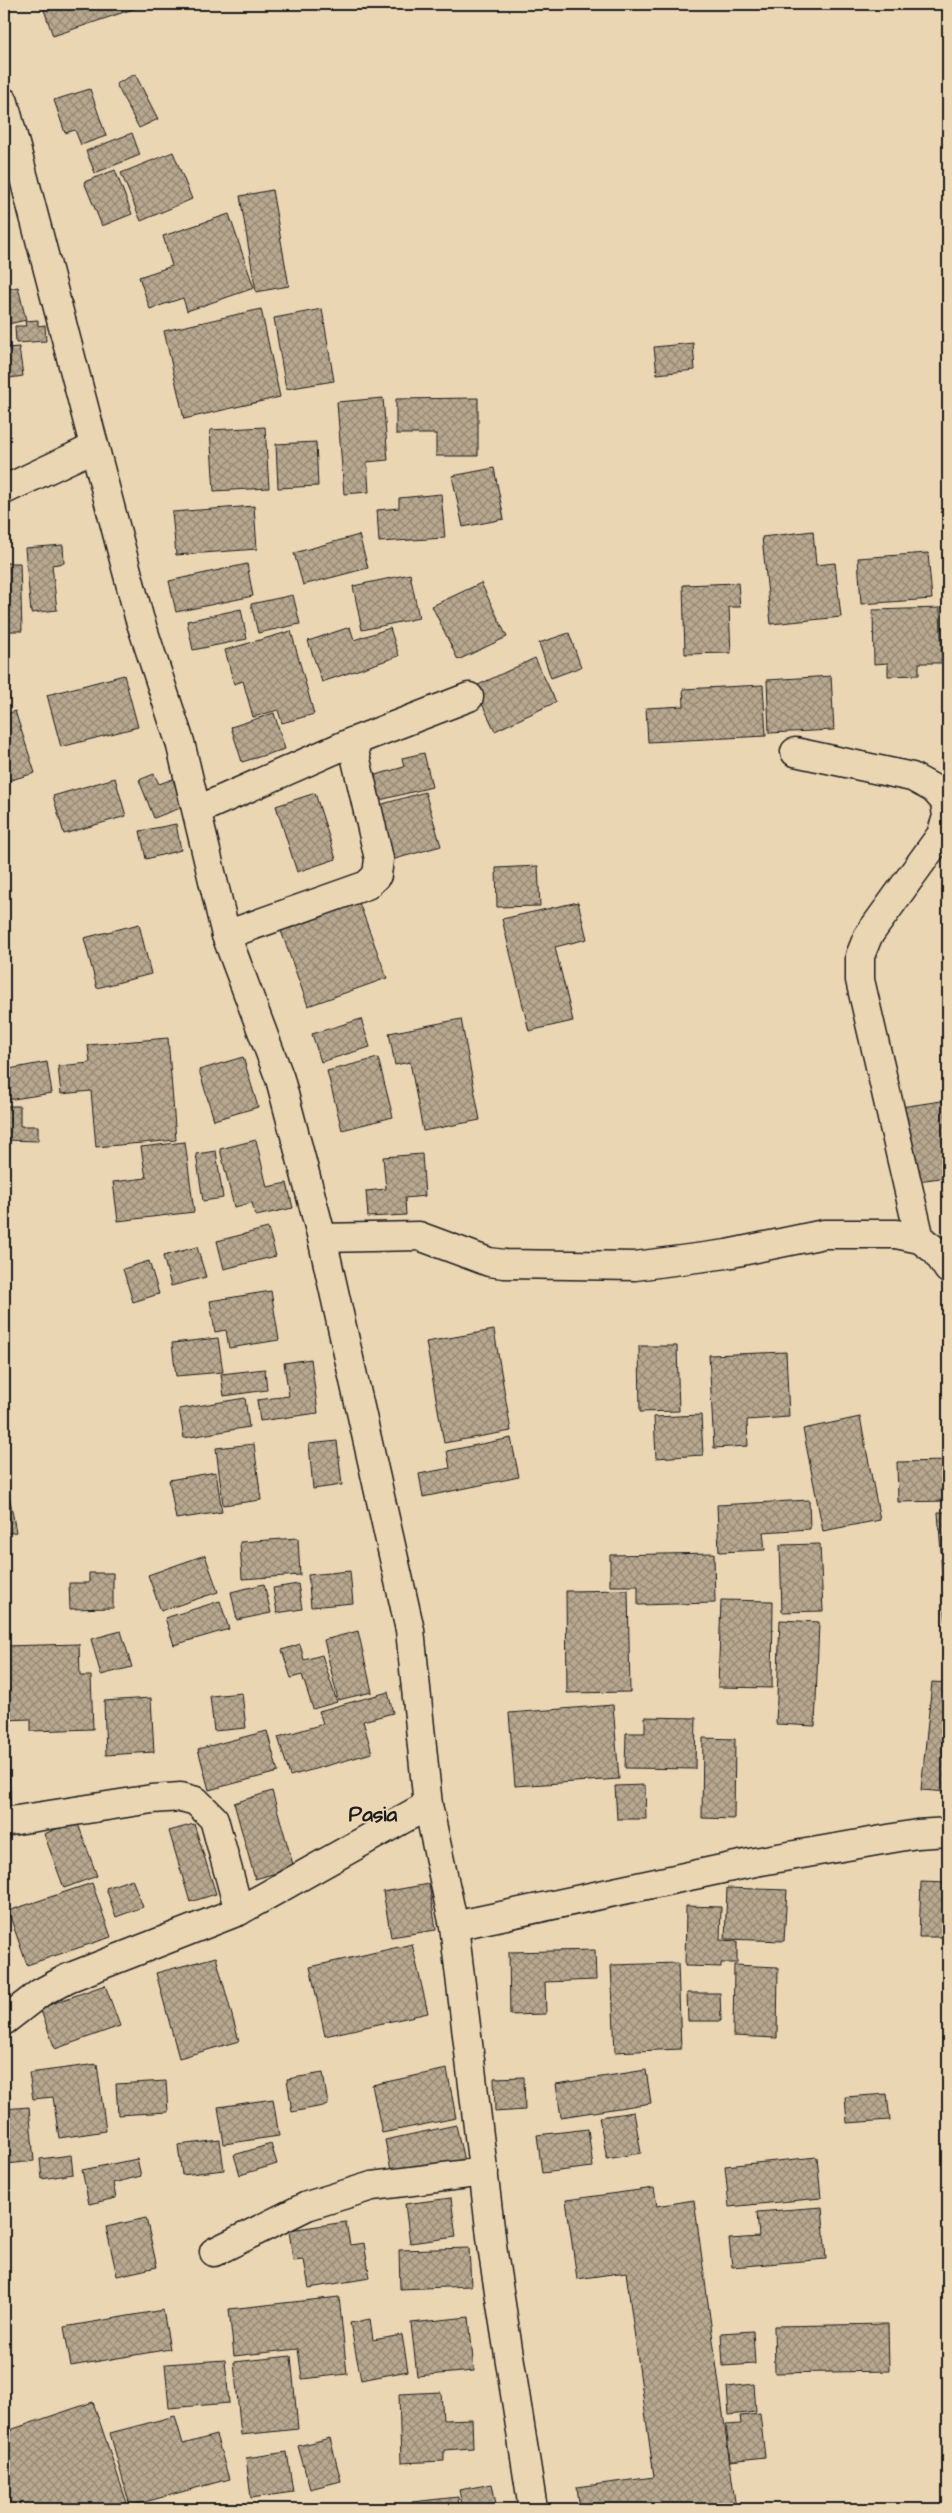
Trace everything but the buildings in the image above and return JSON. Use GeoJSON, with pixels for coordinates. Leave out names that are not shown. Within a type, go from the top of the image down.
{"type":"FeatureCollection","features":[{"type":"Feature","properties":{"kind":"street"},"geometry":{"type":"LineString","coordinates":[[4,102],[139,618],[180,742],[198,810],[226,935],[280,1079],[322,1238],[410,1630],[428,1805],[454,1926],[493,2253],[532,2509]]}},
{"type":"Feature","properties":{"kind":"street"},"geometry":{"type":"LineString","coordinates":[[4,490],[93,448]]}},
{"type":"Feature","properties":{"kind":"street"},"geometry":{"type":"LineString","coordinates":[[198,810],[352,742],[469,697]]}},
{"type":"Feature","properties":{"kind":"street"},"geometry":{"type":"LineString","coordinates":[[226,935],[367,885],[377,875],[379,859],[352,742]]}},
{"type":"Feature","properties":{"kind":"street"},"geometry":{"type":"LineString","coordinates":[[795,752],[912,777],[934,789],[945,800],[947,817],[941,835],[868,936],[860,956],[860,980],[920,1239]]}},
{"type":"Feature","properties":{"kind":"street"},"geometry":{"type":"LineString","coordinates":[[322,1238],[419,1236],[489,1262],[504,1264],[634,1266],[727,1254],[824,1234],[896,1234],[920,1239],[936,1252],[948,1269]]}},
{"type":"Feature","properties":{"kind":"street"},"geometry":{"type":"LineString","coordinates":[[4,1822],[152,1799],[181,1797],[196,1801],[214,1819],[239,1911]]}},
{"type":"Feature","properties":{"kind":"street"},"geometry":{"type":"LineString","coordinates":[[4,2021],[40,1993],[68,1978],[239,1911],[428,1805]]}},
{"type":"Feature","properties":{"kind":"street"},"geometry":{"type":"LineString","coordinates":[[454,1926],[755,1862],[917,1834],[948,1832]]}},
{"type":"Feature","properties":{"kind":"street"},"geometry":{"type":"LineString","coordinates":[[214,2252],[307,2206],[372,2186],[484,2172]]}},
{"type":"Feature","properties":{"kind":"district","name":"Pasia"},"geometry":{"type":"Point","coordinates":[373,1814]}}]}
